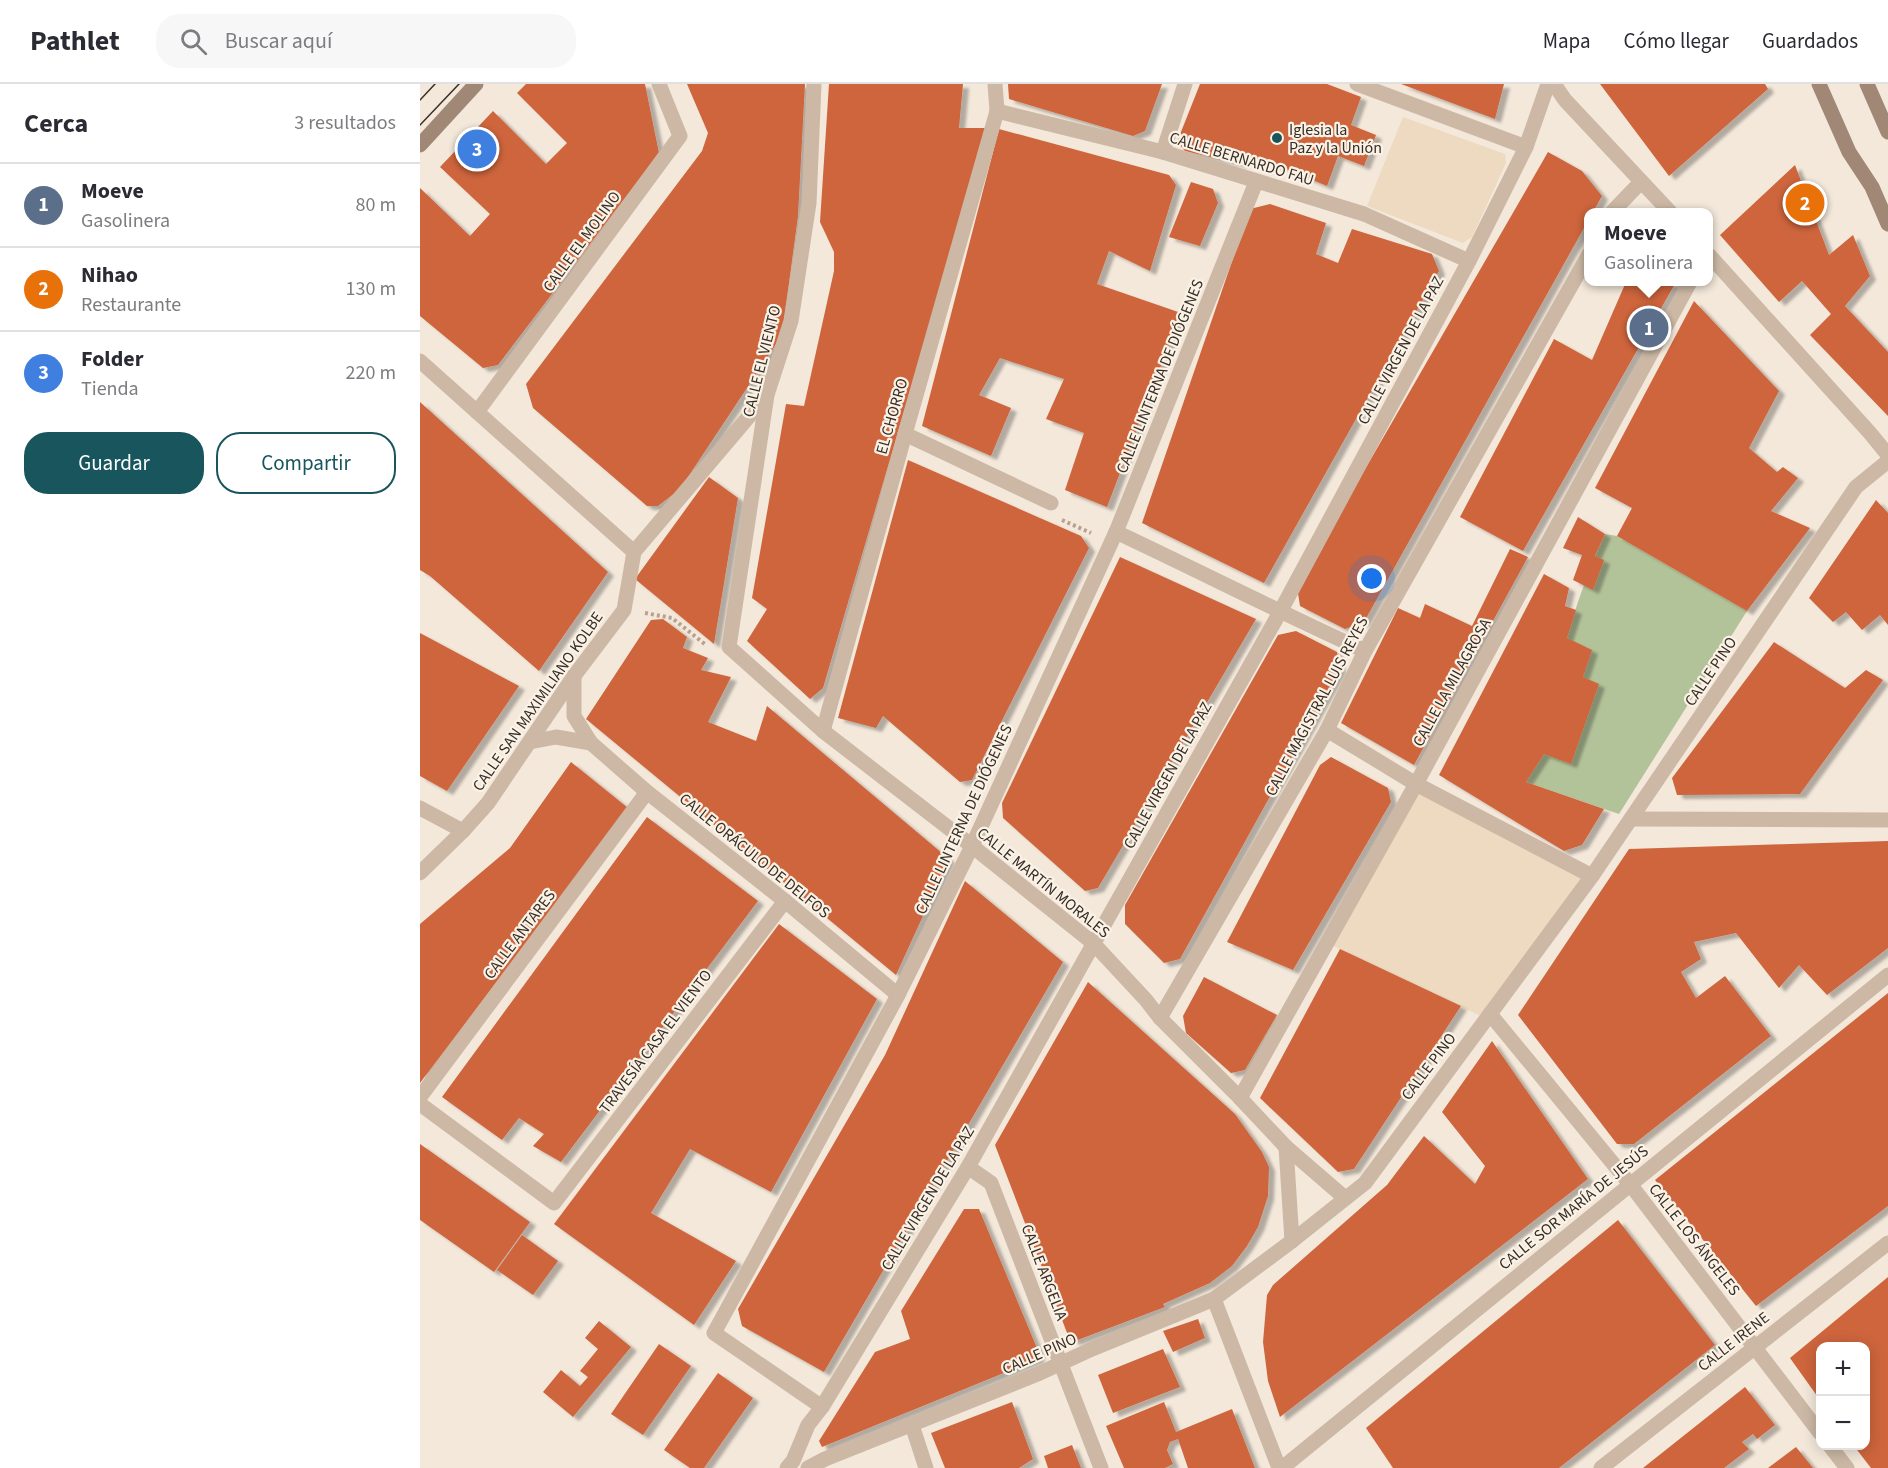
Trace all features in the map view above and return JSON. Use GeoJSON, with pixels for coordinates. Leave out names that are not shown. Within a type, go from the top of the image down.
{"type":"FeatureCollection","features":[{"type":"Feature","properties":{"kind":"main road"},"geometry":{"type":"LineString","coordinates":[[420,145],[476,84]]}},
{"type":"Feature","properties":{"kind":"main road"},"geometry":{"type":"LineString","coordinates":[[1819,84],[1849,152],[1872,187],[1888,224]]}},
{"type":"Feature","properties":{"kind":"main road"},"geometry":{"type":"LineString","coordinates":[[1867,84],[1888,132]]}},
{"type":"Feature","properties":{"kind":"street","name":"CALLE EL MOLINO"},"geometry":{"type":"LineString","coordinates":[[477,412],[680,136],[659,84]]}},
{"type":"Feature","properties":{"kind":"street","name":"CALLE EL VIENTO"},"geometry":{"type":"LineString","coordinates":[[729,647],[767,395],[792,321],[809,202],[814,84]]}},
{"type":"Feature","properties":{"kind":"street"},"geometry":{"type":"LineString","coordinates":[[995,84],[997,111]]}},
{"type":"Feature","properties":{"kind":"street"},"geometry":{"type":"LineString","coordinates":[[1163,152],[1185,84]]}},
{"type":"Feature","properties":{"kind":"street"},"geometry":{"type":"LineString","coordinates":[[1357,84],[1526,147]]}},
{"type":"Feature","properties":{"kind":"street","name":"CALLE VIRGEN DE LA PAZ"},"geometry":{"type":"LineString","coordinates":[[787,1468],[793,1461],[808,1425],[822,1407],[968,1167],[1280,612],[1469,261],[1526,147],[1548,84]]}},
{"type":"Feature","properties":{"kind":"street"},"geometry":{"type":"LineString","coordinates":[[1554,84],[1565,100],[1665,208]]}},
{"type":"Feature","properties":{"kind":"street","name":"CALLE BERNARDO FAU"},"geometry":{"type":"LineString","coordinates":[[997,111],[1163,152],[1364,214],[1469,261]]}},
{"type":"Feature","properties":{"kind":"street","name":"EL CHORRO"},"geometry":{"type":"LineString","coordinates":[[823,731],[997,111]]}},
{"type":"Feature","properties":{"kind":"street","name":"CALLE LINTERNA DE DIÓGENES"},"geometry":{"type":"LineString","coordinates":[[822,1407],[714,1333],[898,995],[972,846],[1113,537],[1256,182]]}},
{"type":"Feature","properties":{"kind":"street"},"geometry":{"type":"LineString","coordinates":[[1617,208],[1641,182]]}},
{"type":"Feature","properties":{"kind":"street"},"geometry":{"type":"LineString","coordinates":[[1713,259],[1888,455]]}},
{"type":"Feature","properties":{"kind":"street","name":"CALLE MAGISTRAL LUIS REYES"},"geometry":{"type":"LineString","coordinates":[[1160,1018],[1327,730],[1365,651],[1584,263]]}},
{"type":"Feature","properties":{"kind":"street","name":"CALLE LA MILAGROSA"},"geometry":{"type":"LineString","coordinates":[[1240,1098],[1416,784],[1688,286]]}},
{"type":"Feature","properties":{"kind":"street"},"geometry":{"type":"LineString","coordinates":[[420,362],[634,552],[767,395]]}},
{"type":"Feature","properties":{"kind":"street"},"geometry":{"type":"LineString","coordinates":[[905,434],[1051,503]]}},
{"type":"Feature","properties":{"kind":"street","name":"CALLE PINO"},"geometry":{"type":"LineString","coordinates":[[808,1468],[1214,1299],[1365,1183],[1592,876],[1856,487],[1888,461]]}},
{"type":"Feature","properties":{"kind":"street"},"geometry":{"type":"LineString","coordinates":[[1113,537],[1210,576],[1280,612],[1365,651]]}},
{"type":"Feature","properties":{"kind":"street","name":"CALLE SAN MAXIMILIANO KOLBE"},"geometry":{"type":"LineString","coordinates":[[420,873],[488,803],[574,676],[624,610],[634,552]]}},
{"type":"Feature","properties":{"kind":"street","name":"CALLE MARTÍN MORALES"},"geometry":{"type":"LineString","coordinates":[[729,647],[823,731],[1093,943],[1160,1018],[1286,1147],[1345,1198]]}},
{"type":"Feature","properties":{"kind":"street","name":"CALLE ORÁCULO DE DELFOS"},"geometry":{"type":"LineString","coordinates":[[574,676],[574,716],[591,743],[647,792],[785,901],[898,995]]}},
{"type":"Feature","properties":{"kind":"street"},"geometry":{"type":"LineString","coordinates":[[1327,730],[1416,784],[1592,876]]}},
{"type":"Feature","properties":{"kind":"street"},"geometry":{"type":"LineString","coordinates":[[530,742],[556,737],[591,743]]}},
{"type":"Feature","properties":{"kind":"street","name":"CALLE ANTARES"},"geometry":{"type":"LineString","coordinates":[[420,1097],[647,792]]}},
{"type":"Feature","properties":{"kind":"street"},"geometry":{"type":"LineString","coordinates":[[420,808],[463,831]]}},
{"type":"Feature","properties":{"kind":"street"},"geometry":{"type":"LineString","coordinates":[[1631,819],[1888,820]]}},
{"type":"Feature","properties":{"kind":"street","name":"TRAVESÍA CASA EL VIENTO"},"geometry":{"type":"LineString","coordinates":[[420,1104],[554,1203],[785,901]]}},
{"type":"Feature","properties":{"kind":"street","name":"CALLE SOR MARÍA DE JESÚS"},"geometry":{"type":"LineString","coordinates":[[1281,1468],[1888,975]]}},
{"type":"Feature","properties":{"kind":"street","name":"CALLE LOS ÁNGELES"},"geometry":{"type":"LineString","coordinates":[[1490,1014],[1630,1184],[1816,1426]]}},
{"type":"Feature","properties":{"kind":"street"},"geometry":{"type":"LineString","coordinates":[[1286,1147],[1292,1241]]}},
{"type":"Feature","properties":{"kind":"street","name":"CALLE ARGELIA"},"geometry":{"type":"LineString","coordinates":[[968,1167],[991,1183],[1101,1468]]}},
{"type":"Feature","properties":{"kind":"street","name":"CALLE IRENE"},"geometry":{"type":"LineString","coordinates":[[1601,1468],[1888,1243]]}},
{"type":"Feature","properties":{"kind":"street"},"geometry":{"type":"LineString","coordinates":[[1214,1299],[1281,1468]]}},
{"type":"Feature","properties":{"kind":"street"},"geometry":{"type":"LineString","coordinates":[[912,1425],[926,1468]]}},
{"type":"Feature","properties":{"kind":"street"},"geometry":{"type":"LineString","coordinates":[[1833,1450],[1846,1468]]}},
{"type":"Feature","properties":{"kind":"path"},"geometry":{"type":"LineString","coordinates":[[1051,503],[1057,518],[1113,537]]}},
{"type":"Feature","properties":{"kind":"path"},"geometry":{"type":"LineString","coordinates":[[624,610],[672,618],[711,650],[729,647]]}},
{"type":"Feature","properties":{"kind":"green space"},"geometry":{"type":"Polygon","coordinates":[[[1605,534],[1617,536],[1747,611],[1619,814],[1526,782],[1561,656],[1592,563],[1605,534]]]}},
{"type":"Feature","properties":{"kind":"shaded area"},"geometry":{"type":"Polygon","coordinates":[[[1403,117],[1505,154],[1506,163],[1472,237],[1463,243],[1367,206],[1403,117]]]}},
{"type":"Feature","properties":{"kind":"shaded area"},"geometry":{"type":"Polygon","coordinates":[[[1416,784],[1592,876],[1487,1019],[1327,943],[1416,784]]]}},
{"type":"Feature","properties":{"kind":"building"},"geometry":{"type":"Polygon","coordinates":[[[526,84],[645,84],[659,153],[498,365],[483,368],[420,316],[420,188],[470,236],[490,214],[440,167],[493,111],[546,164],[567,143],[517,93],[526,84]]]}},
{"type":"Feature","properties":{"kind":"building"},"geometry":{"type":"Polygon","coordinates":[[[687,84],[805,84],[798,216],[782,335],[680,489],[658,506],[647,506],[533,408],[526,384],[702,151],[708,133],[687,84]]]}},
{"type":"Feature","properties":{"kind":"building"},"geometry":{"type":"Polygon","coordinates":[[[829,84],[963,84],[959,128],[987,128],[823,688],[810,699],[747,641],[767,609],[752,598],[786,404],[804,406],[834,271],[834,252],[820,222],[829,84]]]}},
{"type":"Feature","properties":{"kind":"building"},"geometry":{"type":"Polygon","coordinates":[[[1008,84],[1162,84],[1145,131],[1133,136],[1009,99],[1008,84]]]}},
{"type":"Feature","properties":{"kind":"building","name":"Iglesia la Paz y la Unión"},"geometry":{"type":"Polygon","coordinates":[[[1200,84],[1327,84],[1361,97],[1351,125],[1376,135],[1364,166],[1338,156],[1327,186],[1247,153],[1242,164],[1185,151],[1177,142],[1200,84]]]}},
{"type":"Feature","properties":{"kind":"building"},"geometry":{"type":"Polygon","coordinates":[[[1401,84],[1504,84],[1495,119],[1401,84]]]}},
{"type":"Feature","properties":{"kind":"building"},"geometry":{"type":"Polygon","coordinates":[[[1600,84],[1765,84],[1768,89],[1669,176],[1600,84]]]}},
{"type":"Feature","properties":{"kind":"building"},"geometry":{"type":"Polygon","coordinates":[[[999,129],[1169,175],[1176,185],[1150,271],[1109,251],[1097,284],[1181,313],[1107,507],[1065,490],[1084,433],[1046,419],[1064,379],[1000,358],[979,395],[1011,408],[991,456],[922,426],[999,129]]]}},
{"type":"Feature","properties":{"kind":"building"},"geometry":{"type":"Polygon","coordinates":[[[1548,152],[1582,171],[1602,196],[1595,208],[1584,208],[1584,228],[1364,622],[1345,629],[1300,606],[1297,587],[1548,152]]]}},
{"type":"Feature","properties":{"kind":"building"},"geometry":{"type":"Polygon","coordinates":[[[1795,165],[1829,255],[1853,235],[1870,276],[1845,306],[1888,352],[1888,416],[1810,335],[1831,314],[1802,281],[1779,302],[1720,235],[1795,165]]]}},
{"type":"Feature","properties":{"kind":"building"},"geometry":{"type":"Polygon","coordinates":[[[1191,182],[1213,189],[1218,203],[1200,246],[1169,237],[1191,182]]]}},
{"type":"Feature","properties":{"kind":"building"},"geometry":{"type":"Polygon","coordinates":[[[1270,204],[1326,223],[1316,254],[1338,263],[1352,229],[1432,254],[1439,271],[1264,583],[1142,523],[1250,209],[1270,204]]]}},
{"type":"Feature","properties":{"kind":"building"},"geometry":{"type":"Polygon","coordinates":[[[1624,286],[1674,286],[1523,551],[1460,517],[1554,339],[1592,360],[1624,286]]]}},
{"type":"Feature","properties":{"kind":"building"},"geometry":{"type":"Polygon","coordinates":[[[1694,301],[1779,391],[1749,448],[1777,472],[1783,467],[1798,478],[1771,511],[1810,528],[1747,611],[1617,536],[1632,508],[1595,488],[1694,301]]]}},
{"type":"Feature","properties":{"kind":"building"},"geometry":{"type":"Polygon","coordinates":[[[420,402],[608,572],[539,671],[430,576],[420,570],[420,402]]]}},
{"type":"Feature","properties":{"kind":"building"},"geometry":{"type":"Polygon","coordinates":[[[908,460],[1081,536],[1089,548],[972,780],[960,782],[883,716],[876,728],[838,718],[908,460]]]}},
{"type":"Feature","properties":{"kind":"building"},"geometry":{"type":"Polygon","coordinates":[[[709,477],[738,498],[714,644],[635,579],[709,477]]]}},
{"type":"Feature","properties":{"kind":"building"},"geometry":{"type":"Polygon","coordinates":[[[1876,500],[1888,513],[1888,625],[1880,615],[1862,630],[1846,612],[1833,622],[1809,598],[1876,500]]]}},
{"type":"Feature","properties":{"kind":"building"},"geometry":{"type":"Polygon","coordinates":[[[1578,517],[1605,534],[1595,556],[1604,560],[1593,590],[1573,580],[1582,555],[1563,548],[1578,517]]]}},
{"type":"Feature","properties":{"kind":"building"},"geometry":{"type":"Polygon","coordinates":[[[1510,549],[1528,557],[1414,765],[1341,723],[1398,608],[1420,618],[1425,604],[1472,626],[1510,549]]]}},
{"type":"Feature","properties":{"kind":"building"},"geometry":{"type":"Polygon","coordinates":[[[1120,557],[1256,619],[1098,888],[1085,891],[1003,818],[1002,803],[1120,557]]]}},
{"type":"Feature","properties":{"kind":"building"},"geometry":{"type":"Polygon","coordinates":[[[1544,574],[1569,588],[1565,606],[1576,610],[1567,638],[1592,650],[1583,677],[1599,684],[1571,764],[1544,754],[1526,782],[1604,809],[1582,845],[1564,851],[1439,775],[1544,574]]]}},
{"type":"Feature","properties":{"kind":"building"},"geometry":{"type":"Polygon","coordinates":[[[663,619],[687,637],[683,648],[708,658],[701,670],[731,677],[708,722],[756,741],[767,706],[949,859],[896,975],[586,719],[651,620],[663,619]]]}},
{"type":"Feature","properties":{"kind":"building"},"geometry":{"type":"Polygon","coordinates":[[[1296,631],[1337,652],[1340,670],[1180,959],[1164,963],[1125,924],[1125,905],[1278,635],[1296,631]]]}},
{"type":"Feature","properties":{"kind":"building"},"geometry":{"type":"Polygon","coordinates":[[[420,633],[519,686],[447,791],[420,776],[420,633]]]}},
{"type":"Feature","properties":{"kind":"building"},"geometry":{"type":"Polygon","coordinates":[[[1774,642],[1845,688],[1866,670],[1883,680],[1800,794],[1677,795],[1672,778],[1774,642]]]}},
{"type":"Feature","properties":{"kind":"building"},"geometry":{"type":"Polygon","coordinates":[[[1331,757],[1388,788],[1391,802],[1293,970],[1227,942],[1320,765],[1331,757]]]}},
{"type":"Feature","properties":{"kind":"building"},"geometry":{"type":"Polygon","coordinates":[[[571,762],[628,808],[420,1083],[420,924],[510,848],[571,762]]]}},
{"type":"Feature","properties":{"kind":"building"},"geometry":{"type":"Polygon","coordinates":[[[647,817],[758,901],[561,1162],[533,1146],[544,1134],[519,1118],[502,1140],[442,1097],[647,817]]]}},
{"type":"Feature","properties":{"kind":"building"},"geometry":{"type":"Polygon","coordinates":[[[1888,841],[1888,948],[1827,995],[1799,965],[1779,988],[1736,933],[1694,942],[1701,959],[1681,972],[1696,998],[1725,976],[1771,1036],[1634,1144],[1617,1144],[1518,1015],[1629,849],[1888,841]]]}},
{"type":"Feature","properties":{"kind":"building"},"geometry":{"type":"Polygon","coordinates":[[[965,881],[1063,962],[824,1372],[742,1326],[738,1309],[885,1055],[965,881]]]}},
{"type":"Feature","properties":{"kind":"building"},"geometry":{"type":"Polygon","coordinates":[[[779,924],[877,999],[771,1192],[690,1149],[651,1213],[736,1261],[694,1325],[554,1224],[779,924]]]}},
{"type":"Feature","properties":{"kind":"building"},"geometry":{"type":"Polygon","coordinates":[[[1340,949],[1461,1006],[1354,1169],[1338,1172],[1260,1098],[1340,949]]]}},
{"type":"Feature","properties":{"kind":"building"},"geometry":{"type":"Polygon","coordinates":[[[1204,977],[1277,1015],[1245,1070],[1231,1073],[1186,1033],[1183,1016],[1204,977]]]}},
{"type":"Feature","properties":{"kind":"building"},"geometry":{"type":"Polygon","coordinates":[[[1088,982],[1235,1114],[1262,1152],[1269,1167],[1268,1196],[1258,1227],[1247,1246],[1232,1266],[1210,1283],[1163,1304],[1165,1307],[1075,1341],[1069,1338],[995,1145],[1088,982]]]}},
{"type":"Feature","properties":{"kind":"building"},"geometry":{"type":"Polygon","coordinates":[[[1888,993],[1888,1206],[1756,1306],[1655,1180],[1888,993]]]}},
{"type":"Feature","properties":{"kind":"building"},"geometry":{"type":"Polygon","coordinates":[[[1492,1041],[1588,1179],[1280,1417],[1268,1381],[1263,1342],[1267,1295],[1273,1285],[1387,1185],[1424,1136],[1475,1184],[1485,1166],[1442,1112],[1492,1041]]]}},
{"type":"Feature","properties":{"kind":"building"},"geometry":{"type":"Polygon","coordinates":[[[420,1144],[530,1222],[494,1272],[420,1220],[420,1144]]]}},
{"type":"Feature","properties":{"kind":"building"},"geometry":{"type":"Polygon","coordinates":[[[964,1209],[979,1209],[1039,1353],[1038,1359],[822,1447],[819,1441],[875,1352],[910,1339],[901,1311],[964,1209]]]}},
{"type":"Feature","properties":{"kind":"building"},"geometry":{"type":"Polygon","coordinates":[[[1618,1220],[1715,1345],[1559,1468],[1393,1468],[1366,1428],[1618,1220]]]}},
{"type":"Feature","properties":{"kind":"building"},"geometry":{"type":"Polygon","coordinates":[[[522,1235],[558,1261],[533,1295],[497,1270],[522,1235]]]}},
{"type":"Feature","properties":{"kind":"building"},"geometry":{"type":"Polygon","coordinates":[[[1888,1277],[1888,1468],[1871,1468],[1857,1450],[1870,1450],[1870,1342],[1816,1342],[1816,1394],[1790,1358],[1888,1277]]]}},
{"type":"Feature","properties":{"kind":"building"},"geometry":{"type":"Polygon","coordinates":[[[1198,1319],[1205,1338],[1173,1352],[1163,1331],[1198,1319]]]}},
{"type":"Feature","properties":{"kind":"building"},"geometry":{"type":"Polygon","coordinates":[[[599,1321],[631,1347],[573,1417],[543,1392],[561,1370],[580,1386],[588,1377],[580,1371],[598,1349],[585,1338],[599,1321]]]}},
{"type":"Feature","properties":{"kind":"building"},"geometry":{"type":"Polygon","coordinates":[[[659,1344],[691,1366],[643,1435],[611,1414],[659,1344]]]}},
{"type":"Feature","properties":{"kind":"building"},"geometry":{"type":"Polygon","coordinates":[[[1163,1349],[1180,1387],[1113,1413],[1098,1375],[1163,1349]]]}},
{"type":"Feature","properties":{"kind":"building"},"geometry":{"type":"Polygon","coordinates":[[[718,1373],[753,1398],[704,1468],[690,1468],[664,1450],[718,1373]]]}},
{"type":"Feature","properties":{"kind":"building"},"geometry":{"type":"Polygon","coordinates":[[[1745,1387],[1775,1425],[1757,1439],[1753,1434],[1742,1442],[1749,1449],[1724,1468],[1643,1468],[1745,1387]]]}},
{"type":"Feature","properties":{"kind":"building"},"geometry":{"type":"Polygon","coordinates":[[[1012,1402],[1033,1459],[1019,1468],[945,1468],[931,1433],[1012,1402]]]}},
{"type":"Feature","properties":{"kind":"building"},"geometry":{"type":"Polygon","coordinates":[[[1164,1402],[1176,1432],[1232,1409],[1255,1468],[1188,1468],[1178,1439],[1170,1442],[1167,1450],[1173,1464],[1165,1468],[1124,1468],[1106,1426],[1164,1402]]]}},
{"type":"Feature","properties":{"kind":"building"},"geometry":{"type":"Polygon","coordinates":[[[1072,1445],[1081,1468],[1048,1468],[1044,1456],[1072,1445]]]}},
{"type":"Feature","properties":{"kind":"building"},"geometry":{"type":"Polygon","coordinates":[[[1796,1447],[1813,1468],[1768,1468],[1796,1447]]]}},
{"type":"Feature","properties":{"kind":"tram line"},"geometry":{"type":"LineString","coordinates":[[420,100],[435,84]]}},
{"type":"Feature","properties":{"kind":"tram line"},"geometry":{"type":"LineString","coordinates":[[420,125],[459,84]]}},
{"type":"Feature","properties":{"kind":"place","name":"Iglesia la Paz y la Unión"},"geometry":{"type":"Point","coordinates":[1277,138]}},
{"type":"Feature","properties":{"kind":"place","name":"Folder"},"geometry":{"type":"Point","coordinates":[477,149]}},
{"type":"Feature","properties":{"kind":"place","name":"Nihao"},"geometry":{"type":"Point","coordinates":[1805,203]}},
{"type":"Feature","properties":{"kind":"place","name":"Moeve"},"geometry":{"type":"Point","coordinates":[1649,328]}}]}
